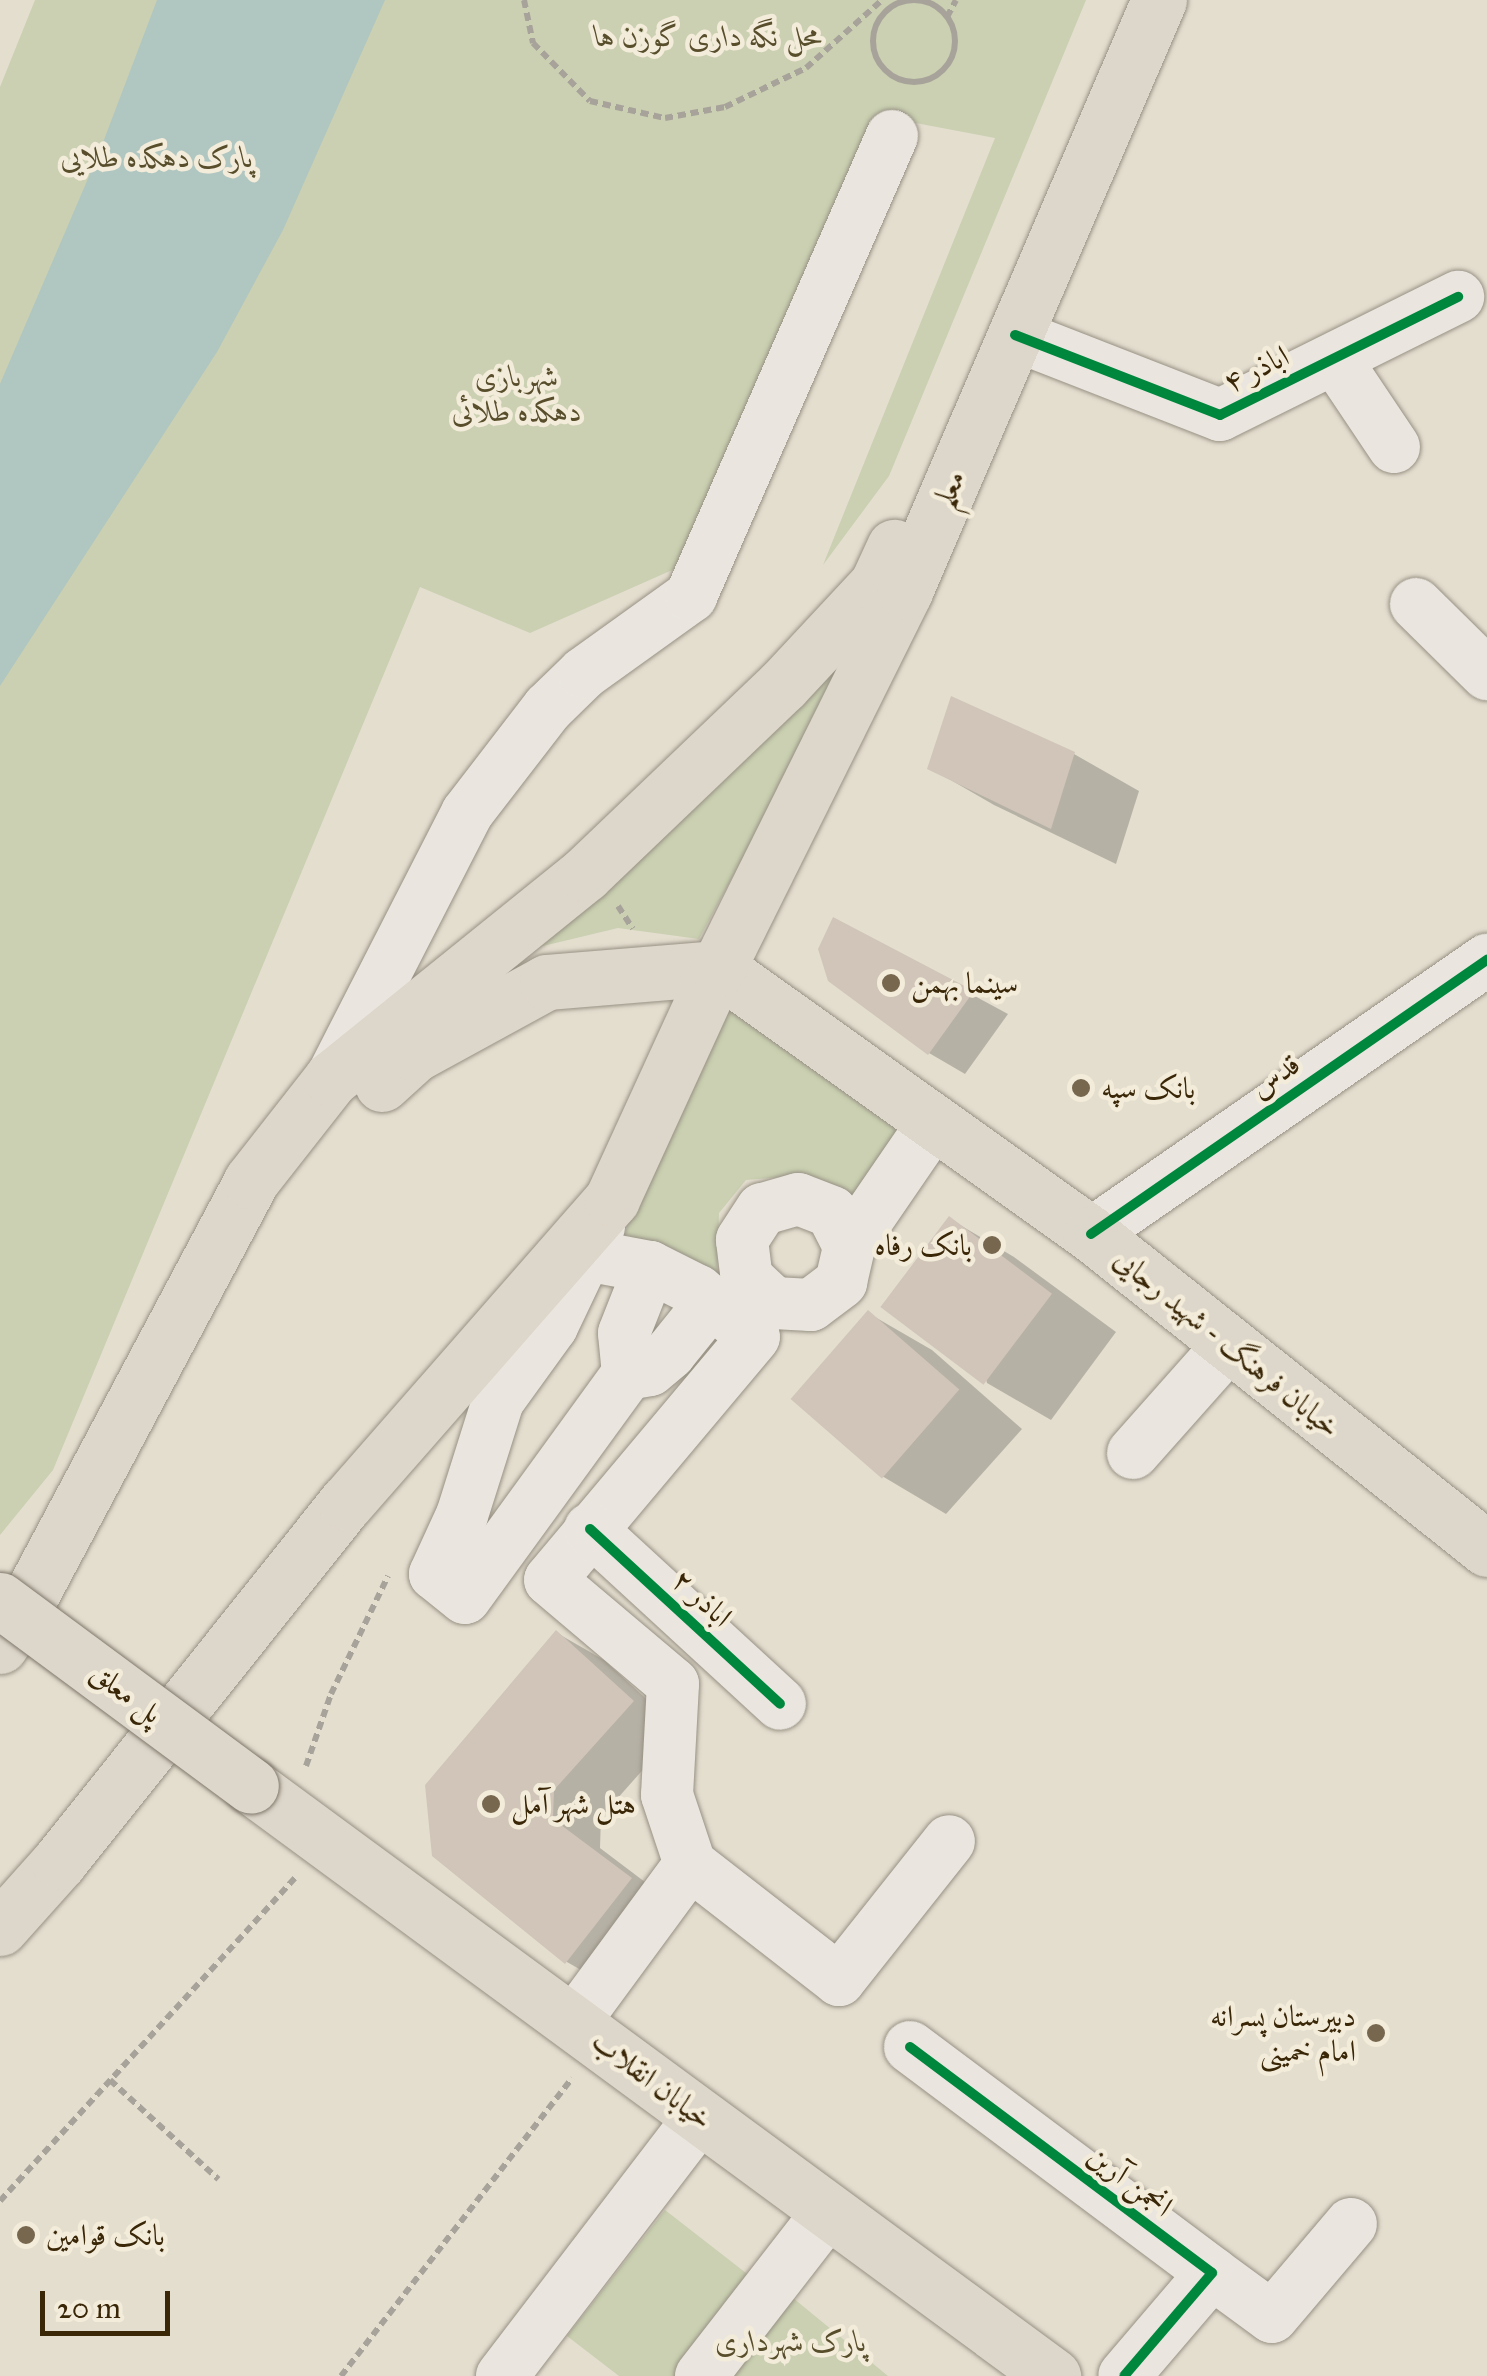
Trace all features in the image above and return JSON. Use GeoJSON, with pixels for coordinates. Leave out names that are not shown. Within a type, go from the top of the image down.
{"type":"FeatureCollection","features":[{"type":"Feature","properties":{"kind":"main road","name":"معلم"},"geometry":{"type":"LineString","coordinates":[[180,1318],[251,1181],[331,1079],[585,874],[782,686],[877,584],[994,327],[1130,0]]}},
{"type":"Feature","properties":{"kind":"main road","name":"معلم"},"geometry":{"type":"LineString","coordinates":[[0,1928],[59,1862],[346,1504],[612,1199],[718,968],[906,592],[1159,0]]}},
{"type":"Feature","properties":{"kind":"main road"},"geometry":{"type":"LineString","coordinates":[[0,1646],[180,1318],[326,1133],[415,1054],[547,982],[718,968]]}},
{"type":"Feature","properties":{"kind":"main road","name":"خیابان فرهنگ - شهید رجایی"},"geometry":{"type":"LineString","coordinates":[[718,968],[1091,1234],[1487,1550]]}},
{"type":"Feature","properties":{"kind":"main road","name":"پل معلق"},"geometry":{"type":"LineString","coordinates":[[0,1600],[289,1815]]}},
{"type":"Feature","properties":{"kind":"main road","name":"خیابان انقلاب"},"geometry":{"type":"LineString","coordinates":[[289,1815],[1053,2376]]}},
{"type":"Feature","properties":{"kind":"street"},"geometry":{"type":"LineString","coordinates":[[331,1079],[468,813],[548,708],[584,673],[692,596],[892,136]]}},
{"type":"Feature","properties":{"kind":"street","name":"اباذر ۴"},"geometry":{"type":"LineString","coordinates":[[1016,335],[1220,415],[1458,298]]}},
{"type":"Feature","properties":{"kind":"street"},"geometry":{"type":"LineString","coordinates":[[1335,359],[1394,447]]}},
{"type":"Feature","properties":{"kind":"street"},"geometry":{"type":"LineString","coordinates":[[1416,604],[1487,674]]}},
{"type":"Feature","properties":{"kind":"street","name":"قدس"},"geometry":{"type":"LineString","coordinates":[[1091,1234],[1487,960]]}},
{"type":"Feature","properties":{"kind":"street"},"geometry":{"type":"LineString","coordinates":[[850,1246],[934,1122]]}},
{"type":"Feature","properties":{"kind":"street"},"geometry":{"type":"LineString","coordinates":[[612,1199],[552,1326],[498,1402],[462,1515],[435,1574],[465,1598],[628,1374],[624,1333],[650,1267]]}},
{"type":"Feature","properties":{"kind":"street"},"geometry":{"type":"LineString","coordinates":[[568,1557],[754,1337],[711,1302],[650,1267],[586,1255]]}},
{"type":"Feature","properties":{"kind":"street"},"geometry":{"type":"LineString","coordinates":[[628,1374],[650,1370],[670,1353],[711,1302]]}},
{"type":"Feature","properties":{"kind":"street"},"geometry":{"type":"LineString","coordinates":[[1133,1452],[1229,1344]]}},
{"type":"Feature","properties":{"kind":"street"},"geometry":{"type":"LineString","coordinates":[[520,1522],[568,1557],[673,1684],[667,1795],[690,1864],[839,1980],[949,1841]]}},
{"type":"Feature","properties":{"kind":"street","name":"اباذر ۲"},"geometry":{"type":"LineString","coordinates":[[568,1557],[780,1704]]}},
{"type":"Feature","properties":{"kind":"street"},"geometry":{"type":"LineString","coordinates":[[587,2032],[690,1864]]}},
{"type":"Feature","properties":{"kind":"street","name":"انجمن آرین"},"geometry":{"type":"LineString","coordinates":[[910,2047],[1272,2317],[1351,2224]]}},
{"type":"Feature","properties":{"kind":"street"},"geometry":{"type":"LineString","coordinates":[[502,2376],[701,2116]]}},
{"type":"Feature","properties":{"kind":"street"},"geometry":{"type":"LineString","coordinates":[[701,2376],[828,2212]]}},
{"type":"Feature","properties":{"kind":"street"},"geometry":{"type":"LineString","coordinates":[[1124,2376],[1212,2273]]}},
{"type":"Feature","properties":{"kind":"path"},"geometry":{"type":"LineString","coordinates":[[524,0],[533,43],[590,101],[665,118],[726,107],[806,68],[879,2],[885,12]]}},
{"type":"Feature","properties":{"kind":"path"},"geometry":{"type":"LineString","coordinates":[[948,17],[920,1],[906,1],[885,12],[873,38],[878,61],[887,72],[911,82],[938,74],[952,58],[955,43],[948,17],[956,0]]}},
{"type":"Feature","properties":{"kind":"path"},"geometry":{"type":"LineString","coordinates":[[585,874],[623,910],[656,973]]}},
{"type":"Feature","properties":{"kind":"path"},"geometry":{"type":"LineString","coordinates":[[0,2201],[110,2080],[289,1815],[331,1694],[391,1568]]}},
{"type":"Feature","properties":{"kind":"path"},"geometry":{"type":"LineString","coordinates":[[341,2376],[587,2032]]}},
{"type":"Feature","properties":{"kind":"path"},"geometry":{"type":"LineString","coordinates":[[110,2080],[218,2179]]}},
{"type":"Feature","properties":{"kind":"green space"},"geometry":{"type":"Polygon","coordinates":[[[35,0],[1086,0],[889,476],[823,565],[995,138],[884,117],[679,567],[530,633],[420,587],[53,1470],[0,1535],[0,87],[35,0]]]}},
{"type":"Feature","properties":{"kind":"green space"},"geometry":{"type":"Polygon","coordinates":[[[863,635],[699,939],[618,928],[543,946],[514,959],[863,635]]]}},
{"type":"Feature","properties":{"kind":"green space"},"geometry":{"type":"Polygon","coordinates":[[[727,1003],[895,1126],[897,1152],[851,1200],[807,1175],[746,1180],[719,1213],[717,1280],[625,1234],[635,1195],[727,1003]]]}},
{"type":"Feature","properties":{"kind":"green space"},"geometry":{"type":"Polygon","coordinates":[[[665,2210],[755,2280],[680,2376],[619,2376],[567,2336],[665,2210]]]}},
{"type":"Feature","properties":{"kind":"green space","name":"پارک شهرداری"},"geometry":{"type":"Polygon","coordinates":[[[787,2293],[888,2376],[719,2376],[787,2293]]]}},
{"type":"Feature","properties":{"kind":"water","name":"پارک دهکده طلایی"},"geometry":{"type":"Polygon","coordinates":[[[157,0],[385,0],[283,230],[217,352],[0,686],[0,384],[99,153],[157,0]]]}},
{"type":"Feature","properties":{"kind":"building"},"geometry":{"type":"Polygon","coordinates":[[[951,696],[1075,752],[1051,829],[927,769],[951,696]]]}},
{"type":"Feature","properties":{"kind":"building"},"geometry":{"type":"Polygon","coordinates":[[[833,917],[974,991],[928,1055],[828,981],[818,949],[833,917]]]}},
{"type":"Feature","properties":{"kind":"building"},"geometry":{"type":"Polygon","coordinates":[[[949,1216],[1052,1294],[983,1385],[880,1307],[949,1216]]]}},
{"type":"Feature","properties":{"kind":"building"},"geometry":{"type":"Polygon","coordinates":[[[868,1310],[959,1389],[882,1478],[791,1399],[868,1310]]]}},
{"type":"Feature","properties":{"kind":"building","name":"هتل شهر آمل"},"geometry":{"type":"Polygon","coordinates":[[[556,1630],[634,1701],[554,1790],[553,1819],[632,1878],[565,1964],[432,1856],[425,1785],[556,1630]]]}},
{"type":"Feature","properties":{"kind":"cycle path"},"geometry":{"type":"LineString","coordinates":[[1015,335],[1220,415],[1458,297]]}},
{"type":"Feature","properties":{"kind":"cycle path"},"geometry":{"type":"LineString","coordinates":[[1091,1234],[1487,960]]}},
{"type":"Feature","properties":{"kind":"cycle path"},"geometry":{"type":"LineString","coordinates":[[590,1529],[780,1704]]}},
{"type":"Feature","properties":{"kind":"cycle path"},"geometry":{"type":"LineString","coordinates":[[910,2047],[1212,2273],[1124,2376]]}},
{"type":"Feature","properties":{"kind":"place","name":"سینما بهمن"},"geometry":{"type":"Point","coordinates":[891,983]}},
{"type":"Feature","properties":{"kind":"place","name":"بانک سپه"},"geometry":{"type":"Point","coordinates":[1081,1088]}},
{"type":"Feature","properties":{"kind":"place","name":"بانک رفاه"},"geometry":{"type":"Point","coordinates":[992,1245]}},
{"type":"Feature","properties":{"kind":"place","name":"هتل شهر آمل"},"geometry":{"type":"Point","coordinates":[491,1804]}},
{"type":"Feature","properties":{"kind":"place","name":"دبیرستان پسرانه امام خمینی"},"geometry":{"type":"Point","coordinates":[1376,2033]}},
{"type":"Feature","properties":{"kind":"place","name":"بانک قوامین"},"geometry":{"type":"Point","coordinates":[26,2235]}},
{"type":"Feature","properties":{"kind":"park label","name":"محل نگه داری گوزن ها"},"geometry":{"type":"Point","coordinates":[709,36]}},
{"type":"Feature","properties":{"kind":"park label","name":"شهربازی دهکده طلائی"},"geometry":{"type":"Point","coordinates":[517,393]}}]}
